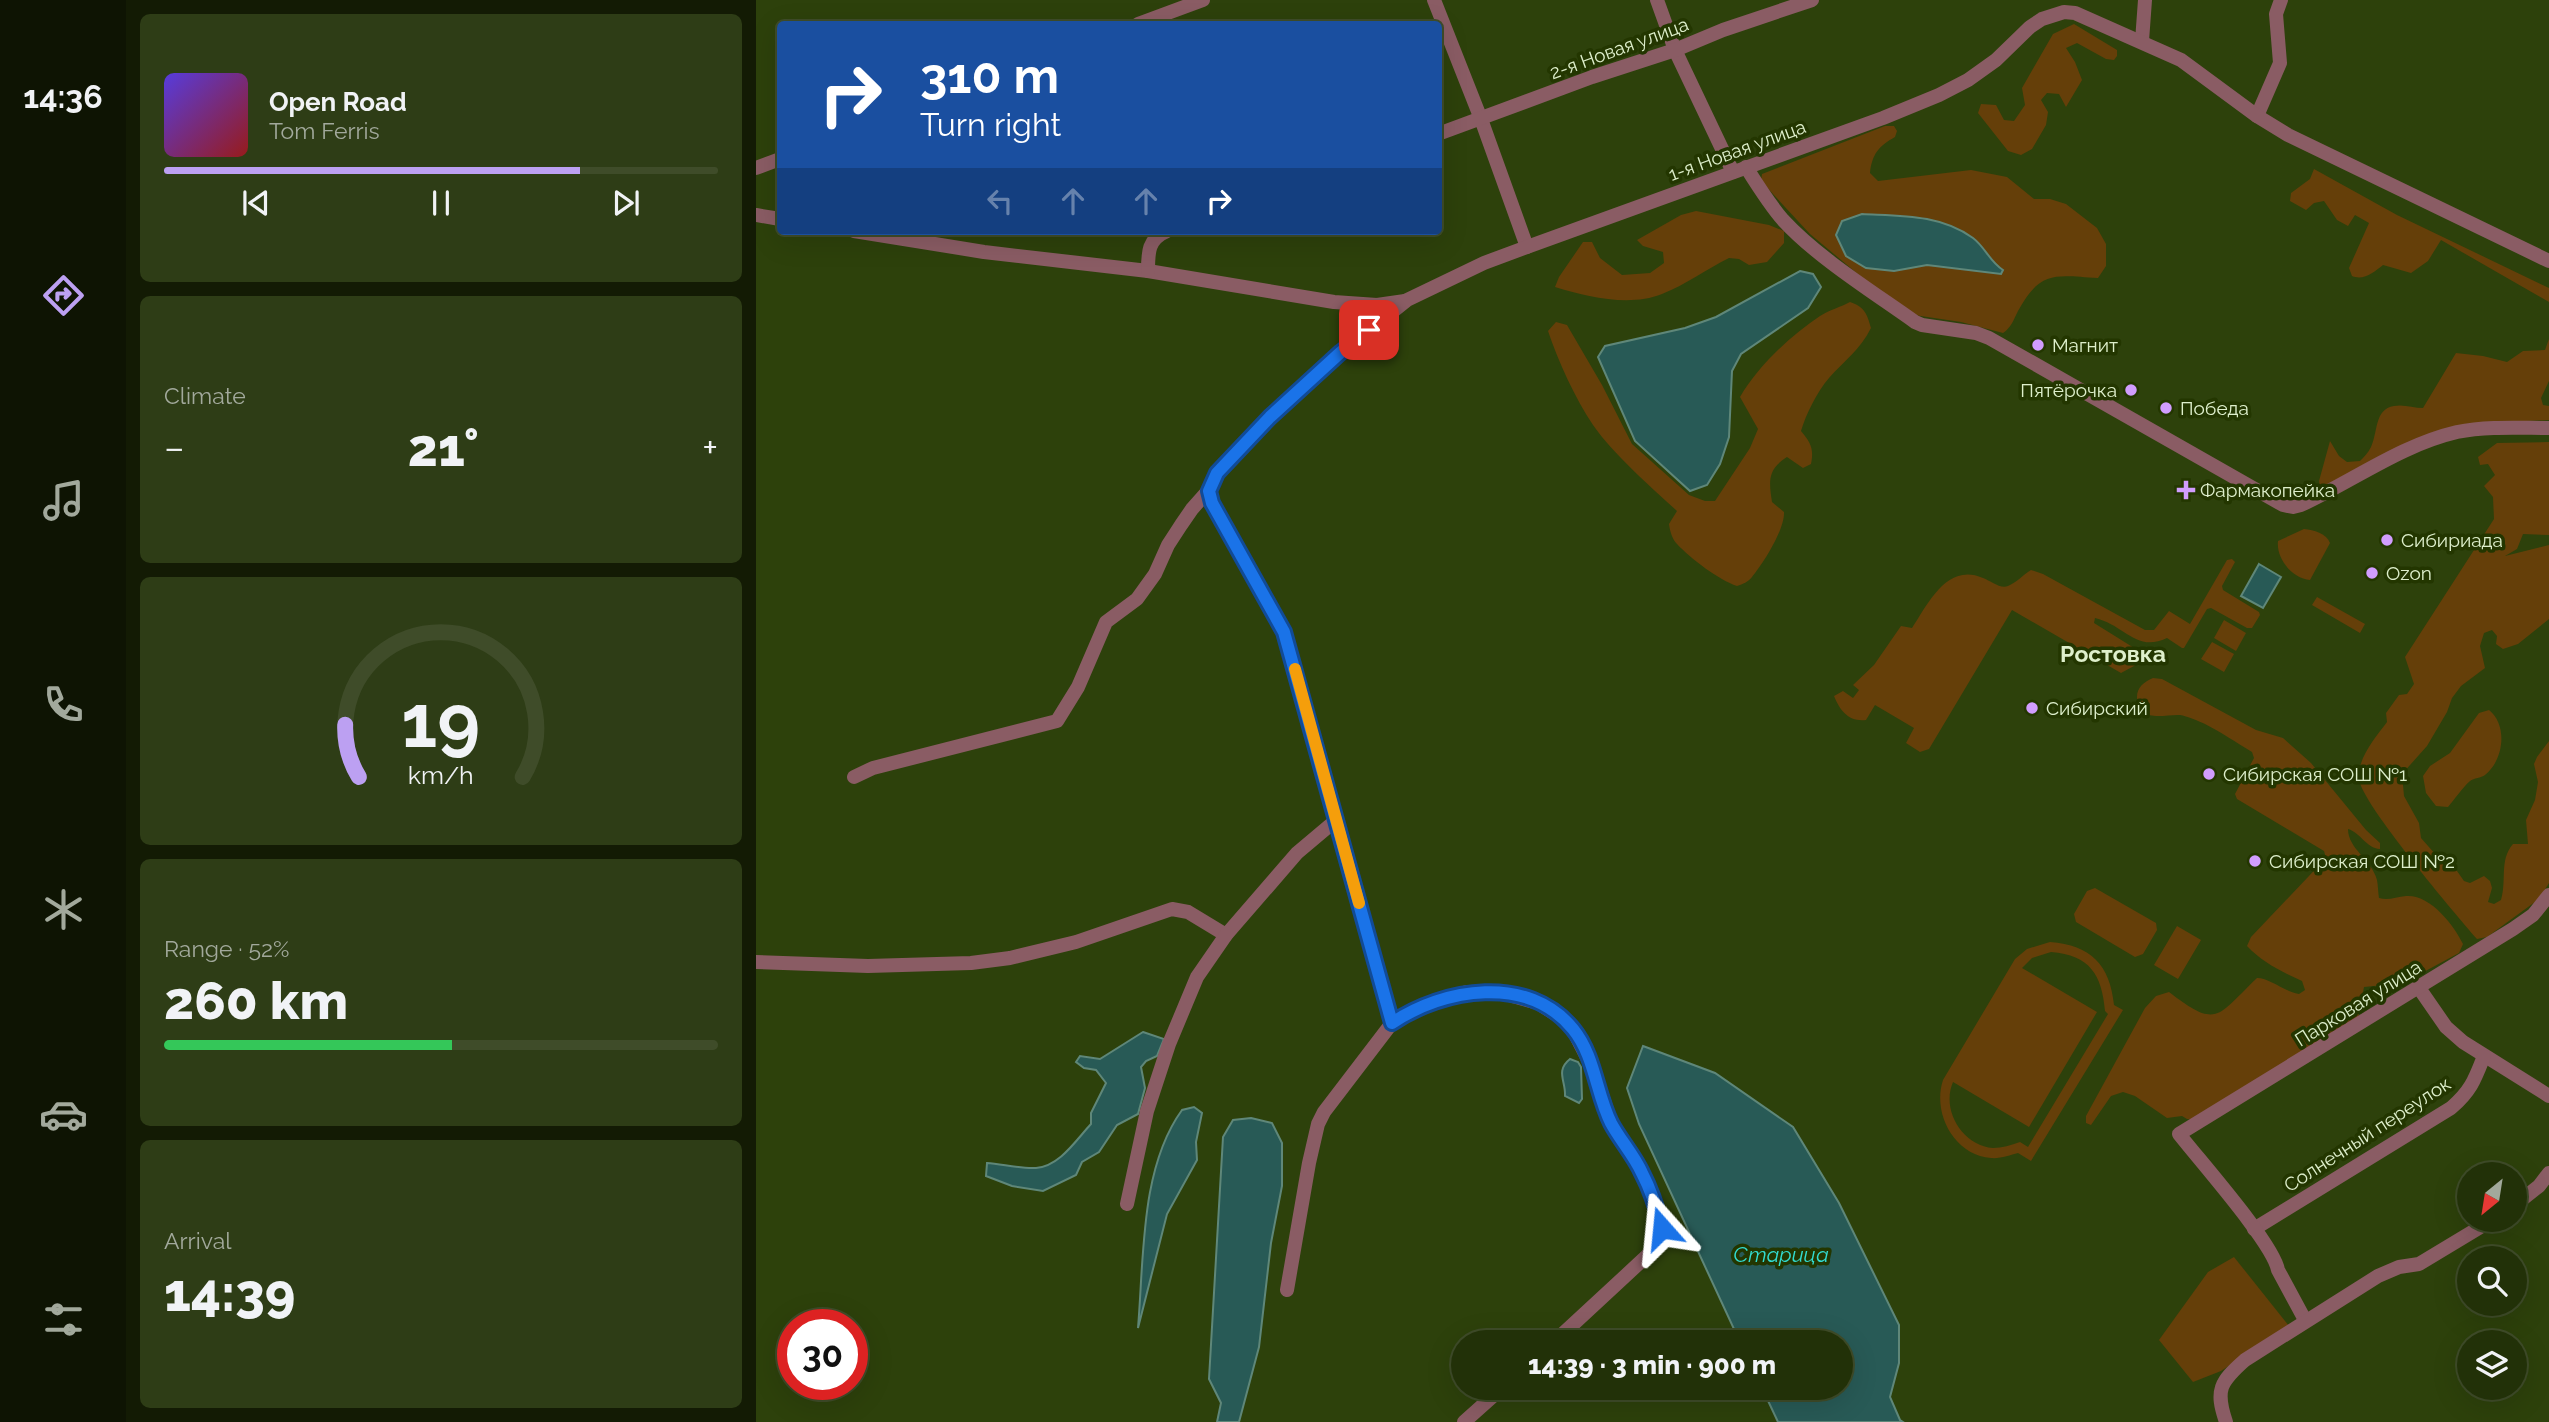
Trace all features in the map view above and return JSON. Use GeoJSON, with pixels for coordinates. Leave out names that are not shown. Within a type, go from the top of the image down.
{"type":"FeatureCollection","features":[{"type":"Feature","properties":{"kind":"street"},"geometry":{"type":"LineString","coordinates":[[1146,21],[1203,0]]}},
{"type":"Feature","properties":{"kind":"street"},"geometry":{"type":"LineString","coordinates":[[1434,0],[1527,247]]}},
{"type":"Feature","properties":{"kind":"street"},"geometry":{"type":"LineString","coordinates":[[1657,0],[1675,50],[1740,170],[1785,222],[1810,245],[1915,322],[1976,333],[1989,338],[2283,505],[2301,505],[2406,451],[2458,432],[2494,428],[2549,428]]}},
{"type":"Feature","properties":{"kind":"street","name":"2-я Новая улица"},"geometry":{"type":"LineString","coordinates":[[1442,133],[1812,0]]}},
{"type":"Feature","properties":{"kind":"street"},"geometry":{"type":"LineString","coordinates":[[2142,41],[2144,0]]}},
{"type":"Feature","properties":{"kind":"street"},"geometry":{"type":"LineString","coordinates":[[2257,116],[2280,63],[2276,14],[2281,0]]}},
{"type":"Feature","properties":{"kind":"street"},"geometry":{"type":"LineString","coordinates":[[2060,6],[2142,41],[2193,68],[2257,116],[2288,135],[2549,261]]}},
{"type":"Feature","properties":{"kind":"street","name":"1-я Новая улица"},"geometry":{"type":"LineString","coordinates":[[1407,300],[1484,263],[1883,118],[1939,95],[1984,69],[2060,6]]}},
{"type":"Feature","properties":{"kind":"street"},"geometry":{"type":"LineString","coordinates":[[756,168],[777,160]]}},
{"type":"Feature","properties":{"kind":"street"},"geometry":{"type":"LineString","coordinates":[[756,215],[777,218]]}},
{"type":"Feature","properties":{"kind":"street"},"geometry":{"type":"LineString","coordinates":[[879,235],[984,252],[1148,271],[1334,302],[1377,305],[1407,300]]}},
{"type":"Feature","properties":{"kind":"street"},"geometry":{"type":"LineString","coordinates":[[1148,271],[1152,242],[1162,235]]}},
{"type":"Feature","properties":{"kind":"street"},"geometry":{"type":"LineString","coordinates":[[855,777],[873,768],[1057,721],[1078,687],[1106,622],[1137,599],[1155,574],[1168,545],[1181,525],[1209,491],[1217,473],[1270,417],[1341,352],[1407,300]]}},
{"type":"Feature","properties":{"kind":"street"},"geometry":{"type":"LineString","coordinates":[[1209,491],[1218,516],[1284,632],[1392,1023]]}},
{"type":"Feature","properties":{"kind":"street"},"geometry":{"type":"LineString","coordinates":[[1127,1204],[1147,1111],[1169,1044],[1197,977],[1226,935],[1297,853],[1335,821]]}},
{"type":"Feature","properties":{"kind":"street","name":"Парковая улица"},"geometry":{"type":"LineString","coordinates":[[2254,1229],[2179,1134],[2514,929],[2533,915],[2549,895]]}},
{"type":"Feature","properties":{"kind":"street"},"geometry":{"type":"LineString","coordinates":[[756,962],[868,966],[971,963],[1010,958],[1076,942],[1172,909],[1188,912],[1226,935]]}},
{"type":"Feature","properties":{"kind":"street"},"geometry":{"type":"LineString","coordinates":[[2419,988],[2446,1027],[2484,1056],[2549,1096]]}},
{"type":"Feature","properties":{"kind":"street"},"geometry":{"type":"LineString","coordinates":[[1287,1290],[1299,1209],[1318,1124],[1337,1092],[1392,1023],[1407,1013],[1467,992],[1502,993],[1538,1003],[1563,1019],[1573,1030],[1582,1044],[1611,1122],[1642,1172],[1662,1228],[1661,1237],[1650,1254],[1567,1330]]}},
{"type":"Feature","properties":{"kind":"street","name":"Солнечный переулок"},"geometry":{"type":"LineString","coordinates":[[2254,1229],[2451,1108],[2465,1096],[2474,1083],[2484,1056]]}},
{"type":"Feature","properties":{"kind":"street"},"geometry":{"type":"LineString","coordinates":[[2527,1196],[2549,1173]]}},
{"type":"Feature","properties":{"kind":"street"},"geometry":{"type":"LineString","coordinates":[[2254,1229],[2276,1262],[2305,1320]]}},
{"type":"Feature","properties":{"kind":"street"},"geometry":{"type":"LineString","coordinates":[[2226,1422],[2219,1392],[2226,1377],[2245,1360],[2378,1276],[2419,1264],[2472,1232]]}},
{"type":"Feature","properties":{"kind":"street"},"geometry":{"type":"LineString","coordinates":[[1464,1422],[1489,1400]]}},
{"type":"Feature","properties":{"kind":"shaded area"},"geometry":{"type":"Polygon","coordinates":[[[2074,24],[2117,50],[2117,56],[2114,60],[2106,59],[2077,43],[2066,48],[2082,80],[2066,107],[2059,94],[2047,93],[2041,100],[2048,112],[2046,125],[2032,149],[2021,155],[2008,151],[1978,113],[1981,104],[1996,105],[2004,120],[2014,121],[2025,105],[2022,88],[2053,34],[2074,24]]]}},
{"type":"Feature","properties":{"kind":"shaded area"},"geometry":{"type":"Polygon","coordinates":[[[1885,126],[1894,126],[1897,131],[1895,137],[1881,147],[1872,161],[1870,173],[1878,181],[1971,170],[2007,177],[2034,199],[2050,199],[2066,204],[2097,228],[2106,244],[2106,266],[2098,278],[2060,276],[2042,282],[2026,297],[2010,326],[2003,333],[1961,322],[1914,315],[1877,290],[1810,234],[1761,181],[1762,174],[1885,126]],[[1974,239],[1894,271],[1927,265],[2001,274],[1974,239]]]}},
{"type":"Feature","properties":{"kind":"shaded area"},"geometry":{"type":"Polygon","coordinates":[[[2314,169],[2397,215],[2549,288],[2549,302],[2441,240],[2428,261],[2411,273],[2383,265],[2365,277],[2352,276],[2349,268],[2369,223],[2355,215],[2348,226],[2337,220],[2324,201],[2314,203],[2306,210],[2290,201],[2291,193],[2310,179],[2314,169]]]}},
{"type":"Feature","properties":{"kind":"shaded area"},"geometry":{"type":"Polygon","coordinates":[[[1696,211],[1769,225],[1784,231],[1784,243],[1767,262],[1749,265],[1739,259],[1729,258],[1679,286],[1650,298],[1608,299],[1555,287],[1583,242],[1592,242],[1600,258],[1622,275],[1650,273],[1664,263],[1663,252],[1643,246],[1637,240],[1681,215],[1696,211]]]}},
{"type":"Feature","properties":{"kind":"shaded area"},"geometry":{"type":"Polygon","coordinates":[[[1850,302],[1865,312],[1871,328],[1857,349],[1825,384],[1809,410],[1801,431],[1811,446],[1811,464],[1803,468],[1787,457],[1773,471],[1770,482],[1772,502],[1784,512],[1781,527],[1762,564],[1749,580],[1737,586],[1697,562],[1675,542],[1669,524],[1677,511],[1622,459],[1593,425],[1567,379],[1548,331],[1556,322],[1567,325],[1632,444],[1689,495],[1705,501],[1715,501],[1750,448],[1758,429],[1740,397],[1747,385],[1765,363],[1797,333],[1824,314],[1850,302]]]}},
{"type":"Feature","properties":{"kind":"shaded area"},"geometry":{"type":"Polygon","coordinates":[[[2549,339],[2549,381],[2541,398],[2543,405],[2549,406],[2549,420],[2465,424],[2324,488],[2320,487],[2319,481],[2330,441],[2339,456],[2347,462],[2360,461],[2371,447],[2383,412],[2398,406],[2423,408],[2456,353],[2507,362],[2523,351],[2545,350],[2549,339]]]}},
{"type":"Feature","properties":{"kind":"shaded area"},"geometry":{"type":"Polygon","coordinates":[[[2549,442],[2549,535],[2523,534],[2517,549],[2505,556],[2549,545],[2549,619],[2518,644],[2503,649],[2496,644],[2497,636],[2492,630],[2484,633],[2480,646],[2485,668],[2461,686],[2427,746],[2402,774],[2404,796],[2419,823],[2421,838],[2436,855],[2450,861],[2464,881],[2470,883],[2484,876],[2490,881],[2492,888],[2488,902],[2494,904],[2501,900],[2509,850],[2513,844],[2528,844],[2526,820],[2535,800],[2538,782],[2534,764],[2549,741],[2549,883],[2539,899],[2487,937],[2477,939],[2375,811],[2364,792],[2359,771],[2368,749],[2387,722],[2386,713],[2399,695],[2407,694],[2414,684],[2405,657],[2494,519],[2493,497],[2484,486],[2495,475],[2488,464],[2480,465],[2478,457],[2497,443],[2549,442]]]}},
{"type":"Feature","properties":{"kind":"shaded area"},"geometry":{"type":"Polygon","coordinates":[[[2304,529],[2323,534],[2330,543],[2310,580],[2291,572],[2282,561],[2278,548],[2278,541],[2304,529]]]}},
{"type":"Feature","properties":{"kind":"shaded area"},"geometry":{"type":"Polygon","coordinates":[[[2232,559],[2235,562],[2222,586],[2223,590],[2259,612],[2260,615],[2252,628],[2247,628],[2211,608],[2207,609],[2182,648],[2167,638],[2156,642],[2139,640],[2095,618],[2094,623],[2139,651],[2139,661],[2121,673],[2012,610],[1929,749],[1920,752],[1906,743],[1914,728],[1875,705],[1866,720],[1855,719],[1842,711],[1834,696],[1843,691],[1853,698],[1859,690],[1853,685],[1874,665],[1901,626],[1912,628],[1940,588],[1959,576],[1983,578],[2005,587],[2031,570],[2145,630],[2154,630],[2169,611],[2190,624],[2227,560],[2232,559]]]}},
{"type":"Feature","properties":{"kind":"shaded area"},"geometry":{"type":"Polygon","coordinates":[[[2317,597],[2365,624],[2360,633],[2312,605],[2317,597]]]}},
{"type":"Feature","properties":{"kind":"shaded area"},"geometry":{"type":"Polygon","coordinates":[[[2224,620],[2246,633],[2236,651],[2214,638],[2224,620]]]}},
{"type":"Feature","properties":{"kind":"shaded area"},"geometry":{"type":"Polygon","coordinates":[[[2212,642],[2234,654],[2224,672],[2201,659],[2212,642]]]}},
{"type":"Feature","properties":{"kind":"shaded area"},"geometry":{"type":"Polygon","coordinates":[[[2153,678],[2162,679],[2256,730],[2283,738],[2311,763],[2366,830],[2380,843],[2380,849],[2375,848],[2348,829],[2352,843],[2374,873],[2379,898],[2406,896],[2424,900],[2440,912],[2463,944],[2459,953],[2403,983],[2364,987],[2358,1018],[2199,1120],[2182,1116],[2167,1118],[2135,1096],[2123,1092],[2111,1096],[2091,1125],[2086,1123],[2086,1116],[2145,1008],[2156,996],[2169,992],[2198,1011],[2216,1014],[2233,1002],[2257,978],[2299,994],[2305,990],[2302,981],[2266,962],[2247,946],[2251,937],[2326,858],[2324,851],[2237,799],[2235,794],[2254,758],[2252,752],[2189,717],[2153,716],[2142,711],[2138,705],[2138,690],[2153,678]]]}},
{"type":"Feature","properties":{"kind":"shaded area"},"geometry":{"type":"Polygon","coordinates":[[[2489,710],[2495,716],[2501,733],[2500,752],[2496,761],[2485,775],[2467,784],[2448,807],[2436,806],[2426,793],[2423,776],[2430,766],[2450,753],[2479,713],[2489,710]]]}},
{"type":"Feature","properties":{"kind":"shaded area"},"geometry":{"type":"Polygon","coordinates":[[[2095,888],[2156,923],[2157,930],[2143,954],[2135,957],[2076,922],[2074,914],[2087,891],[2095,888]]]}},
{"type":"Feature","properties":{"kind":"shaded area"},"geometry":{"type":"Polygon","coordinates":[[[2177,926],[2201,940],[2178,979],[2154,965],[2177,926]]]}},
{"type":"Feature","properties":{"kind":"shaded area"},"geometry":{"type":"Polygon","coordinates":[[[2050,942],[2077,947],[2087,953],[2103,968],[2114,1005],[2123,1010],[2031,1161],[2018,1153],[1991,1158],[1966,1149],[1957,1141],[1944,1118],[1940,1093],[1943,1080],[2015,959],[2027,949],[2050,942]],[[2051,952],[2032,958],[2022,968],[2097,1012],[2029,1127],[1953,1082],[1950,1093],[1952,1114],[1964,1133],[1982,1145],[1996,1148],[2020,1142],[2028,1147],[2108,1014],[2105,1011],[2101,987],[2092,969],[2075,957],[2051,952]]]}},
{"type":"Feature","properties":{"kind":"shaded area"},"geometry":{"type":"Polygon","coordinates":[[[2234,1257],[2289,1326],[2221,1371],[2193,1382],[2159,1340],[2208,1272],[2234,1257]]]}},
{"type":"Feature","properties":{"kind":"water"},"geometry":{"type":"Polygon","coordinates":[[[1862,214],[1905,216],[1947,224],[1973,238],[2003,270],[2001,274],[1927,265],[1894,271],[1866,268],[1846,256],[1836,235],[1842,221],[1862,214]]]}},
{"type":"Feature","properties":{"kind":"water"},"geometry":{"type":"Polygon","coordinates":[[[1800,271],[1813,274],[1821,287],[1808,308],[1741,354],[1732,371],[1729,437],[1720,464],[1707,485],[1690,491],[1635,441],[1598,357],[1605,346],[1685,328],[1716,317],[1800,271]]]}},
{"type":"Feature","properties":{"kind":"water"},"geometry":{"type":"Polygon","coordinates":[[[2259,564],[2281,577],[2263,608],[2241,596],[2259,564]]]}},
{"type":"Feature","properties":{"kind":"water"},"geometry":{"type":"Polygon","coordinates":[[[1143,1032],[1164,1039],[1157,1056],[1146,1061],[1141,1067],[1145,1088],[1138,1114],[1117,1125],[1099,1152],[1082,1162],[1076,1175],[1043,1191],[1012,1186],[986,1176],[987,1163],[1036,1168],[1053,1163],[1067,1151],[1091,1124],[1091,1113],[1106,1083],[1096,1070],[1084,1068],[1076,1062],[1080,1056],[1100,1059],[1143,1032]]]}},
{"type":"Feature","properties":{"kind":"water","name":"Старица"},"geometry":{"type":"Polygon","coordinates":[[[1643,1046],[1715,1073],[1793,1127],[1839,1203],[1899,1325],[1899,1363],[1890,1397],[1903,1422],[1778,1422],[1768,1400],[1853,1400],[1853,1330],[1734,1330],[1639,1124],[1627,1088],[1643,1046]]]}},
{"type":"Feature","properties":{"kind":"water"},"geometry":{"type":"Polygon","coordinates":[[[1570,1059],[1578,1062],[1581,1067],[1582,1099],[1579,1103],[1565,1096],[1562,1072],[1570,1059]]]}},
{"type":"Feature","properties":{"kind":"water"},"geometry":{"type":"Polygon","coordinates":[[[1194,1107],[1202,1113],[1196,1142],[1197,1160],[1167,1214],[1138,1328],[1143,1244],[1151,1186],[1168,1133],[1182,1110],[1194,1107]]]}},
{"type":"Feature","properties":{"kind":"water"},"geometry":{"type":"Polygon","coordinates":[[[1251,1118],[1272,1123],[1282,1143],[1282,1186],[1271,1243],[1259,1347],[1239,1422],[1217,1422],[1221,1403],[1209,1379],[1223,1137],[1233,1120],[1251,1118]]]}},
{"type":"Feature","properties":{"kind":"slow traffic"},"geometry":{"type":"LineString","coordinates":[[1295,669],[1359,903]]}},
{"type":"Feature","properties":{"kind":"place","name":"Магнит"},"geometry":{"type":"Point","coordinates":[2038,345]}},
{"type":"Feature","properties":{"kind":"place","name":"Пятёрочка"},"geometry":{"type":"Point","coordinates":[2131,390]}},
{"type":"Feature","properties":{"kind":"place","name":"Победа"},"geometry":{"type":"Point","coordinates":[2166,408]}},
{"type":"Feature","properties":{"kind":"place","name":"Фармакопейка"},"geometry":{"type":"Point","coordinates":[2186,490]}},
{"type":"Feature","properties":{"kind":"place","name":"Сибириада"},"geometry":{"type":"Point","coordinates":[2387,540]}},
{"type":"Feature","properties":{"kind":"place","name":"Ozon"},"geometry":{"type":"Point","coordinates":[2372,573]}},
{"type":"Feature","properties":{"kind":"place","name":"Сибирский"},"geometry":{"type":"Point","coordinates":[2032,708]}},
{"type":"Feature","properties":{"kind":"place","name":"Сибирская СОШ №1"},"geometry":{"type":"Point","coordinates":[2209,774]}},
{"type":"Feature","properties":{"kind":"place","name":"Сибирская СОШ №2"},"geometry":{"type":"Point","coordinates":[2255,861]}},
{"type":"Feature","properties":{"kind":"district","name":"Ростовка"},"geometry":{"type":"Point","coordinates":[2113,654]}},
{"type":"Feature","properties":{"kind":"route"},"geometry":{"type":"LineString","coordinates":[[1369,330],[1270,417],[1217,473],[1210,484],[1212,503],[1284,632],[1392,1023],[1407,1013],[1445,998],[1467,992],[1485,991],[1538,1003],[1563,1019],[1582,1044],[1594,1070],[1611,1122],[1642,1172],[1658,1210],[1662,1228]]}}]}
